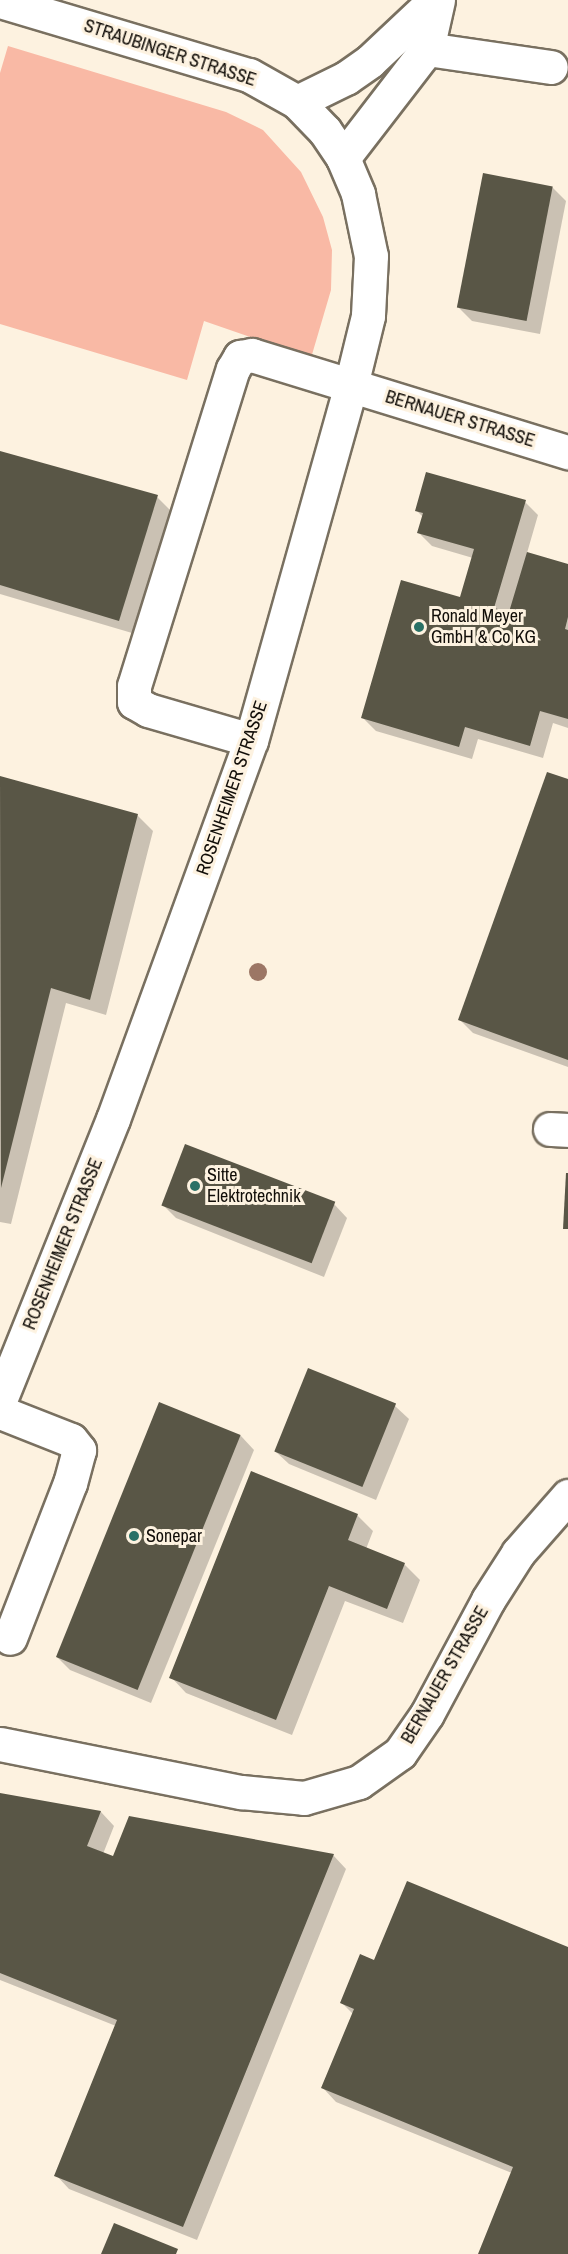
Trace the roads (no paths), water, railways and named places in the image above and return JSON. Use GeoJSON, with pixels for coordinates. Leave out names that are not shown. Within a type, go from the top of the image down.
{"type":"FeatureCollection","features":[{"type":"Feature","properties":{"kind":"street"},"geometry":{"type":"LineString","coordinates":[[343,158],[427,49],[437,0]]}},
{"type":"Feature","properties":{"kind":"street"},"geometry":{"type":"LineString","coordinates":[[297,102],[346,78],[370,61],[437,0]]}},
{"type":"Feature","properties":{"kind":"street","name":"STRAUBINGER STRASSE"},"geometry":{"type":"LineString","coordinates":[[0,1],[249,75],[297,102],[325,131]]}},
{"type":"Feature","properties":{"kind":"street"},"geometry":{"type":"LineString","coordinates":[[427,49],[551,67]]}},
{"type":"Feature","properties":{"kind":"street","name":"ROSENHEIMER STRASSE"},"geometry":{"type":"LineString","coordinates":[[0,1400],[113,1119],[251,740],[351,385],[368,316],[371,256],[358,194],[343,158],[325,131]]}},
{"type":"Feature","properties":{"kind":"street","name":"BERNAUER STRASSE"},"geometry":{"type":"LineString","coordinates":[[251,740],[148,710],[134,702],[134,686],[233,369],[240,357],[252,355],[568,452]]}},
{"type":"Feature","properties":{"kind":"street"},"geometry":{"type":"LineString","coordinates":[[0,1412],[71,1440],[79,1450],[70,1483],[10,1638]]}},
{"type":"Feature","properties":{"kind":"street","name":"BERNAUER STRASSE"},"geometry":{"type":"LineString","coordinates":[[0,1744],[241,1792],[304,1798],[359,1782],[400,1753],[427,1714],[488,1600],[518,1553],[568,1496]]}},
{"type":"Feature","properties":{"kind":"place","name":"Ronald Meyer GmbH & Co KG"},"geometry":{"type":"Point","coordinates":[419,627]}},
{"type":"Feature","properties":{"kind":"place","name":"Sitte Elektrotechnik"},"geometry":{"type":"Point","coordinates":[195,1186]}},
{"type":"Feature","properties":{"kind":"place","name":"Sonepar"},"geometry":{"type":"Point","coordinates":[134,1536]}}]}
